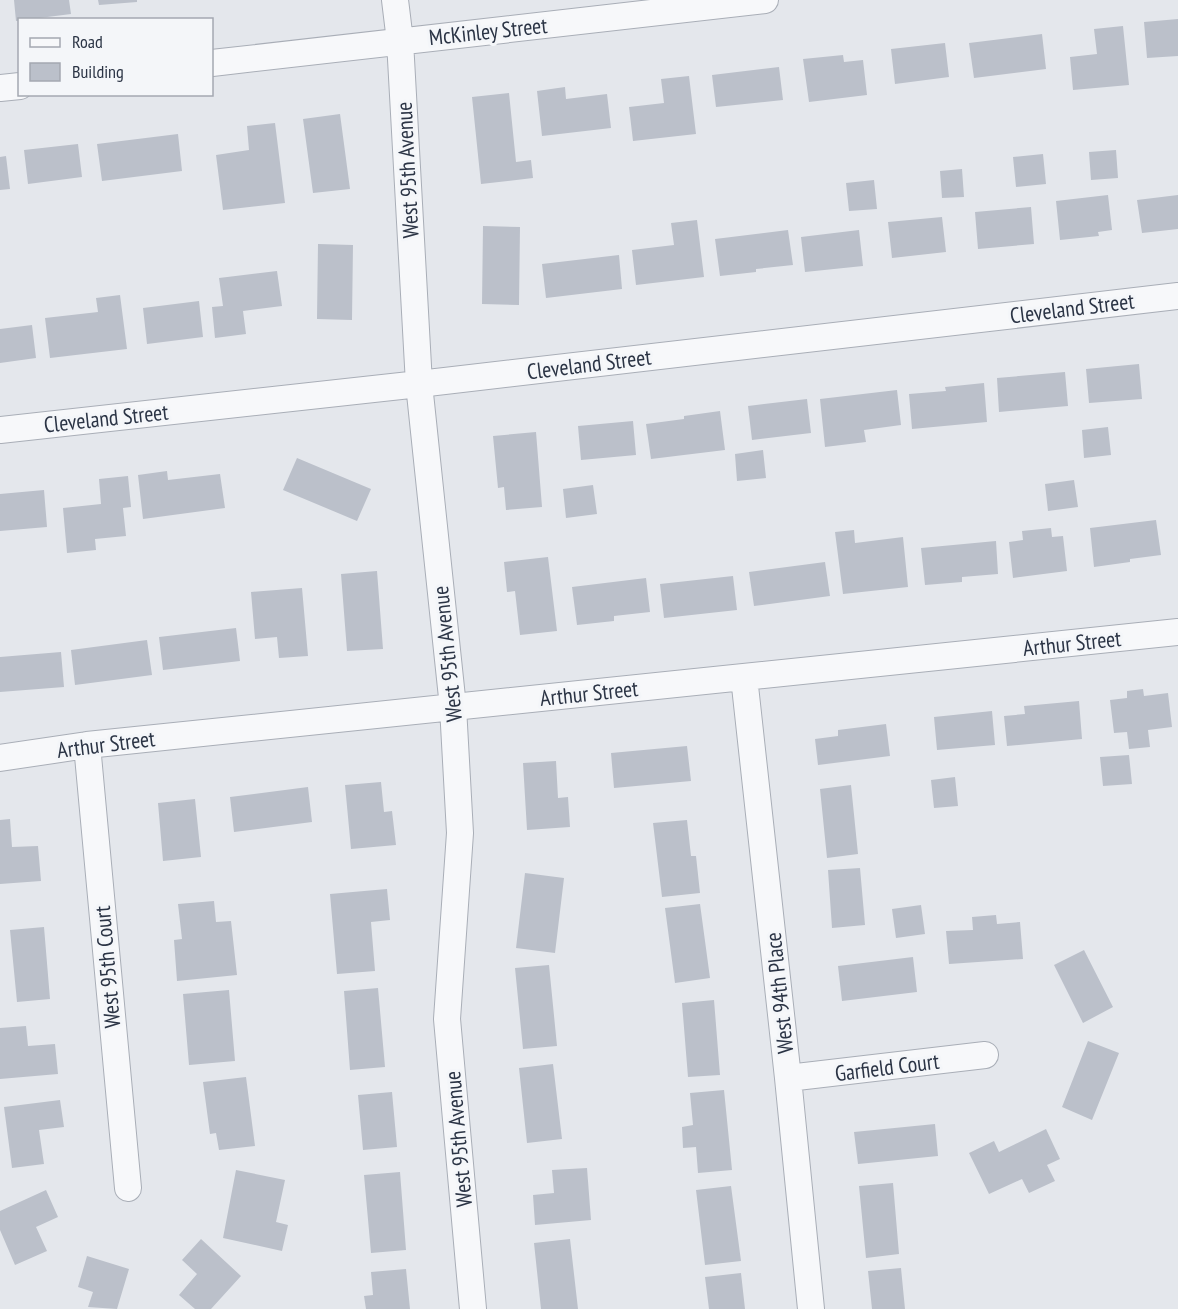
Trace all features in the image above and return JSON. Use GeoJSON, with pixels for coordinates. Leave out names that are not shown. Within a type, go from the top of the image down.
{"type":"FeatureCollection","features":[{"type":"Feature","properties":{"kind":"street","name":"West 95th Avenue"},"geometry":{"type":"LineString","coordinates":[[396,0],[418,384],[453,707],[460,833],[447,1019],[473,1309]]}},
{"type":"Feature","properties":{"kind":"street","name":"McKinley Street"},"geometry":{"type":"LineString","coordinates":[[213,63],[765,0]]}},
{"type":"Feature","properties":{"kind":"street"},"geometry":{"type":"LineString","coordinates":[[0,88],[18,86]]}},
{"type":"Feature","properties":{"kind":"street","name":"Cleveland Street"},"geometry":{"type":"LineString","coordinates":[[0,430],[1178,296]]}},
{"type":"Feature","properties":{"kind":"street","name":"Arthur Street"},"geometry":{"type":"LineString","coordinates":[[0,758],[87,746],[1178,632]]}},
{"type":"Feature","properties":{"kind":"street","name":"West 94th Place"},"geometry":{"type":"LineString","coordinates":[[744,677],[811,1309]]}},
{"type":"Feature","properties":{"kind":"street","name":"West 95th Court"},"geometry":{"type":"LineString","coordinates":[[87,746],[128,1188]]}},
{"type":"Feature","properties":{"kind":"street","name":"Garfield Court"},"geometry":{"type":"LineString","coordinates":[[788,1078],[985,1055]]}},
{"type":"Feature","properties":{"kind":"building"},"geometry":{"type":"Polygon","coordinates":[[[14,0],[69,0],[71,14],[18,18],[16,21],[14,0]]]}},
{"type":"Feature","properties":{"kind":"building"},"geometry":{"type":"Polygon","coordinates":[[[98,0],[137,0],[137,2],[99,5],[98,0]]]}},
{"type":"Feature","properties":{"kind":"building"},"geometry":{"type":"Polygon","coordinates":[[[1178,19],[1178,56],[1147,58],[1144,22],[1178,19]]]}},
{"type":"Feature","properties":{"kind":"building"},"geometry":{"type":"Polygon","coordinates":[[[1123,26],[1129,85],[1073,90],[1070,57],[1097,54],[1094,29],[1123,26]]]}},
{"type":"Feature","properties":{"kind":"building"},"geometry":{"type":"Polygon","coordinates":[[[1042,34],[1046,69],[974,78],[969,43],[1042,34]]]}},
{"type":"Feature","properties":{"kind":"building"},"geometry":{"type":"Polygon","coordinates":[[[945,43],[949,77],[895,84],[891,49],[945,43]]]}},
{"type":"Feature","properties":{"kind":"building"},"geometry":{"type":"Polygon","coordinates":[[[843,55],[844,62],[863,60],[867,95],[809,102],[803,59],[843,55]]]}},
{"type":"Feature","properties":{"kind":"building"},"geometry":{"type":"Polygon","coordinates":[[[779,67],[783,100],[716,107],[712,75],[779,67]]]}},
{"type":"Feature","properties":{"kind":"building"},"geometry":{"type":"Polygon","coordinates":[[[689,76],[696,134],[633,141],[629,107],[664,103],[661,79],[689,76]]]}},
{"type":"Feature","properties":{"kind":"building"},"geometry":{"type":"Polygon","coordinates":[[[565,87],[566,99],[607,94],[611,128],[542,136],[537,91],[565,87]]]}},
{"type":"Feature","properties":{"kind":"building"},"geometry":{"type":"Polygon","coordinates":[[[509,93],[516,162],[531,160],[533,178],[481,184],[472,97],[509,93]]]}},
{"type":"Feature","properties":{"kind":"building"},"geometry":{"type":"Polygon","coordinates":[[[340,114],[350,189],[313,193],[303,119],[340,114]]]}},
{"type":"Feature","properties":{"kind":"building"},"geometry":{"type":"Polygon","coordinates":[[[275,123],[285,203],[223,210],[216,155],[249,150],[247,126],[275,123]]]}},
{"type":"Feature","properties":{"kind":"building"},"geometry":{"type":"Polygon","coordinates":[[[178,134],[182,171],[102,181],[97,144],[178,134]]]}},
{"type":"Feature","properties":{"kind":"building"},"geometry":{"type":"Polygon","coordinates":[[[78,144],[82,177],[28,184],[24,150],[78,144]]]}},
{"type":"Feature","properties":{"kind":"building"},"geometry":{"type":"Polygon","coordinates":[[[1116,150],[1118,178],[1091,180],[1089,152],[1116,150]]]}},
{"type":"Feature","properties":{"kind":"building"},"geometry":{"type":"Polygon","coordinates":[[[1043,154],[1046,184],[1016,187],[1013,157],[1043,154]]]}},
{"type":"Feature","properties":{"kind":"building"},"geometry":{"type":"Polygon","coordinates":[[[6,156],[10,189],[0,190],[0,157],[6,156]]]}},
{"type":"Feature","properties":{"kind":"building"},"geometry":{"type":"Polygon","coordinates":[[[962,169],[964,197],[942,198],[940,171],[962,169]]]}},
{"type":"Feature","properties":{"kind":"building"},"geometry":{"type":"Polygon","coordinates":[[[874,180],[877,209],[849,211],[846,183],[874,180]]]}},
{"type":"Feature","properties":{"kind":"building"},"geometry":{"type":"Polygon","coordinates":[[[1108,195],[1112,230],[1098,232],[1099,236],[1060,240],[1056,201],[1108,195]]]}},
{"type":"Feature","properties":{"kind":"building"},"geometry":{"type":"Polygon","coordinates":[[[1178,195],[1178,229],[1142,233],[1137,200],[1178,195]]]}},
{"type":"Feature","properties":{"kind":"building"},"geometry":{"type":"Polygon","coordinates":[[[1031,207],[1034,244],[978,249],[975,212],[1031,207]]]}},
{"type":"Feature","properties":{"kind":"building"},"geometry":{"type":"Polygon","coordinates":[[[942,217],[946,252],[892,258],[888,222],[942,217]]]}},
{"type":"Feature","properties":{"kind":"building"},"geometry":{"type":"Polygon","coordinates":[[[697,220],[704,277],[636,285],[632,250],[674,245],[671,223],[697,220]]]}},
{"type":"Feature","properties":{"kind":"building"},"geometry":{"type":"Polygon","coordinates":[[[483,226],[520,227],[519,305],[482,304],[483,226]]]}},
{"type":"Feature","properties":{"kind":"building"},"geometry":{"type":"Polygon","coordinates":[[[788,230],[793,265],[720,276],[715,239],[788,230]]]}},
{"type":"Feature","properties":{"kind":"building"},"geometry":{"type":"Polygon","coordinates":[[[859,230],[863,266],[805,272],[801,237],[859,230]]]}},
{"type":"Feature","properties":{"kind":"building"},"geometry":{"type":"Polygon","coordinates":[[[318,244],[353,245],[352,320],[317,319],[318,244]]]}},
{"type":"Feature","properties":{"kind":"building"},"geometry":{"type":"Polygon","coordinates":[[[619,255],[622,289],[546,298],[542,264],[619,255]]]}},
{"type":"Feature","properties":{"kind":"building"},"geometry":{"type":"Polygon","coordinates":[[[277,271],[282,306],[243,311],[246,334],[215,338],[212,307],[223,306],[219,278],[277,271]]]}},
{"type":"Feature","properties":{"kind":"building"},"geometry":{"type":"Polygon","coordinates":[[[120,295],[127,349],[50,358],[45,318],[98,312],[96,298],[120,295]]]}},
{"type":"Feature","properties":{"kind":"building"},"geometry":{"type":"Polygon","coordinates":[[[199,301],[203,337],[147,344],[143,308],[199,301]]]}},
{"type":"Feature","properties":{"kind":"building"},"geometry":{"type":"Polygon","coordinates":[[[32,325],[36,358],[0,363],[0,329],[32,325]]]}},
{"type":"Feature","properties":{"kind":"building"},"geometry":{"type":"Polygon","coordinates":[[[1139,364],[1142,399],[1089,403],[1086,369],[1139,364]]]}},
{"type":"Feature","properties":{"kind":"building"},"geometry":{"type":"Polygon","coordinates":[[[1065,372],[1068,406],[999,412],[997,378],[1065,372]]]}},
{"type":"Feature","properties":{"kind":"building"},"geometry":{"type":"Polygon","coordinates":[[[984,383],[987,422],[912,429],[909,394],[946,391],[945,387],[984,383]]]}},
{"type":"Feature","properties":{"kind":"building"},"geometry":{"type":"Polygon","coordinates":[[[897,390],[901,425],[864,430],[866,442],[825,447],[820,399],[897,390]]]}},
{"type":"Feature","properties":{"kind":"building"},"geometry":{"type":"Polygon","coordinates":[[[807,399],[811,433],[752,440],[748,406],[807,399]]]}},
{"type":"Feature","properties":{"kind":"building"},"geometry":{"type":"Polygon","coordinates":[[[720,411],[725,450],[651,459],[646,424],[720,411]]]}},
{"type":"Feature","properties":{"kind":"building"},"geometry":{"type":"Polygon","coordinates":[[[633,421],[636,455],[581,460],[578,426],[633,421]]]}},
{"type":"Feature","properties":{"kind":"building"},"geometry":{"type":"Polygon","coordinates":[[[1108,427],[1111,455],[1084,458],[1082,430],[1108,427]]]}},
{"type":"Feature","properties":{"kind":"building"},"geometry":{"type":"Polygon","coordinates":[[[536,432],[542,507],[506,510],[504,487],[498,488],[493,436],[536,432]]]}},
{"type":"Feature","properties":{"kind":"building"},"geometry":{"type":"Polygon","coordinates":[[[763,450],[766,478],[737,481],[735,454],[763,450]]]}},
{"type":"Feature","properties":{"kind":"building"},"geometry":{"type":"Polygon","coordinates":[[[297,458],[371,489],[357,521],[283,490],[297,458]]]}},
{"type":"Feature","properties":{"kind":"building"},"geometry":{"type":"Polygon","coordinates":[[[167,471],[168,480],[220,474],[225,508],[143,519],[138,475],[167,471]]]}},
{"type":"Feature","properties":{"kind":"building"},"geometry":{"type":"Polygon","coordinates":[[[128,476],[131,507],[123,508],[126,536],[95,539],[96,550],[67,553],[63,508],[101,504],[99,479],[128,476]]]}},
{"type":"Feature","properties":{"kind":"building"},"geometry":{"type":"Polygon","coordinates":[[[1074,480],[1078,507],[1048,511],[1045,484],[1074,480]]]}},
{"type":"Feature","properties":{"kind":"building"},"geometry":{"type":"Polygon","coordinates":[[[593,485],[597,514],[566,518],[563,489],[593,485]]]}},
{"type":"Feature","properties":{"kind":"building"},"geometry":{"type":"Polygon","coordinates":[[[44,490],[47,527],[0,531],[0,494],[44,490]]]}},
{"type":"Feature","properties":{"kind":"building"},"geometry":{"type":"Polygon","coordinates":[[[1156,520],[1161,555],[1094,567],[1090,528],[1156,520]]]}},
{"type":"Feature","properties":{"kind":"building"},"geometry":{"type":"Polygon","coordinates":[[[1051,528],[1052,537],[1063,536],[1067,571],[1013,578],[1009,542],[1023,540],[1022,531],[1051,528]]]}},
{"type":"Feature","properties":{"kind":"building"},"geometry":{"type":"Polygon","coordinates":[[[854,530],[855,543],[903,537],[908,587],[843,594],[835,532],[854,530]]]}},
{"type":"Feature","properties":{"kind":"building"},"geometry":{"type":"Polygon","coordinates":[[[996,541],[998,574],[962,577],[962,582],[925,585],[921,548],[996,541]]]}},
{"type":"Feature","properties":{"kind":"building"},"geometry":{"type":"Polygon","coordinates":[[[548,557],[557,631],[520,635],[515,591],[507,592],[504,562],[548,557]]]}},
{"type":"Feature","properties":{"kind":"building"},"geometry":{"type":"Polygon","coordinates":[[[825,562],[830,596],[754,606],[749,572],[825,562]]]}},
{"type":"Feature","properties":{"kind":"building"},"geometry":{"type":"Polygon","coordinates":[[[377,571],[383,649],[347,651],[341,574],[377,571]]]}},
{"type":"Feature","properties":{"kind":"building"},"geometry":{"type":"Polygon","coordinates":[[[733,576],[737,610],[664,618],[660,584],[733,576]]]}},
{"type":"Feature","properties":{"kind":"building"},"geometry":{"type":"Polygon","coordinates":[[[646,578],[650,612],[614,616],[614,621],[577,625],[572,587],[646,578]]]}},
{"type":"Feature","properties":{"kind":"building"},"geometry":{"type":"Polygon","coordinates":[[[302,588],[308,656],[279,658],[277,637],[255,639],[251,592],[302,588]]]}},
{"type":"Feature","properties":{"kind":"building"},"geometry":{"type":"Polygon","coordinates":[[[236,628],[240,661],[163,670],[159,637],[236,628]]]}},
{"type":"Feature","properties":{"kind":"building"},"geometry":{"type":"Polygon","coordinates":[[[147,640],[152,675],[75,685],[71,650],[147,640]]]}},
{"type":"Feature","properties":{"kind":"building"},"geometry":{"type":"Polygon","coordinates":[[[61,652],[64,687],[0,692],[0,657],[61,652]]]}},
{"type":"Feature","properties":{"kind":"building"},"geometry":{"type":"Polygon","coordinates":[[[1143,689],[1144,696],[1168,693],[1172,727],[1148,730],[1150,747],[1129,749],[1127,732],[1114,733],[1110,700],[1127,698],[1127,691],[1143,689]]]}},
{"type":"Feature","properties":{"kind":"building"},"geometry":{"type":"Polygon","coordinates":[[[1079,701],[1082,739],[1007,746],[1004,716],[1025,714],[1024,706],[1079,701]]]}},
{"type":"Feature","properties":{"kind":"building"},"geometry":{"type":"Polygon","coordinates":[[[992,711],[995,745],[937,750],[934,717],[992,711]]]}},
{"type":"Feature","properties":{"kind":"building"},"geometry":{"type":"Polygon","coordinates":[[[886,724],[890,756],[818,765],[815,739],[838,736],[838,730],[886,724]]]}},
{"type":"Feature","properties":{"kind":"building"},"geometry":{"type":"Polygon","coordinates":[[[687,746],[691,781],[614,788],[611,753],[687,746]]]}},
{"type":"Feature","properties":{"kind":"building"},"geometry":{"type":"Polygon","coordinates":[[[1129,755],[1132,784],[1103,786],[1100,757],[1129,755]]]}},
{"type":"Feature","properties":{"kind":"building"},"geometry":{"type":"Polygon","coordinates":[[[556,761],[558,798],[568,797],[570,827],[527,830],[523,763],[556,761]]]}},
{"type":"Feature","properties":{"kind":"building"},"geometry":{"type":"Polygon","coordinates":[[[955,777],[958,806],[934,808],[931,780],[955,777]]]}},
{"type":"Feature","properties":{"kind":"building"},"geometry":{"type":"Polygon","coordinates":[[[381,782],[384,812],[392,811],[396,845],[351,849],[345,785],[381,782]]]}},
{"type":"Feature","properties":{"kind":"building"},"geometry":{"type":"Polygon","coordinates":[[[851,785],[858,854],[827,858],[820,789],[851,785]]]}},
{"type":"Feature","properties":{"kind":"building"},"geometry":{"type":"Polygon","coordinates":[[[308,787],[312,822],[234,832],[230,797],[308,787]]]}},
{"type":"Feature","properties":{"kind":"building"},"geometry":{"type":"Polygon","coordinates":[[[195,799],[201,857],[163,861],[158,803],[195,799]]]}},
{"type":"Feature","properties":{"kind":"building"},"geometry":{"type":"Polygon","coordinates":[[[10,819],[12,847],[38,846],[41,881],[0,884],[0,820],[10,819]]]}},
{"type":"Feature","properties":{"kind":"building"},"geometry":{"type":"Polygon","coordinates":[[[687,820],[691,856],[696,856],[700,893],[662,897],[653,823],[687,820]]]}},
{"type":"Feature","properties":{"kind":"building"},"geometry":{"type":"Polygon","coordinates":[[[860,868],[865,925],[832,928],[828,870],[860,868]]]}},
{"type":"Feature","properties":{"kind":"building"},"geometry":{"type":"Polygon","coordinates":[[[525,873],[564,878],[555,953],[516,948],[525,873]]]}},
{"type":"Feature","properties":{"kind":"building"},"geometry":{"type":"Polygon","coordinates":[[[387,889],[390,920],[371,922],[375,971],[337,974],[330,894],[387,889]]]}},
{"type":"Feature","properties":{"kind":"building"},"geometry":{"type":"Polygon","coordinates":[[[214,901],[216,922],[231,921],[237,975],[177,981],[174,940],[182,939],[178,904],[214,901]]]}},
{"type":"Feature","properties":{"kind":"building"},"geometry":{"type":"Polygon","coordinates":[[[700,904],[710,978],[675,983],[665,908],[700,904]]]}},
{"type":"Feature","properties":{"kind":"building"},"geometry":{"type":"Polygon","coordinates":[[[921,905],[925,934],[896,938],[892,909],[921,905]]]}},
{"type":"Feature","properties":{"kind":"building"},"geometry":{"type":"Polygon","coordinates":[[[996,915],[997,924],[1020,922],[1023,959],[949,964],[946,931],[973,930],[972,917],[996,915]]]}},
{"type":"Feature","properties":{"kind":"building"},"geometry":{"type":"Polygon","coordinates":[[[44,927],[50,999],[17,1002],[10,930],[44,927]]]}},
{"type":"Feature","properties":{"kind":"building"},"geometry":{"type":"Polygon","coordinates":[[[1084,950],[1113,1007],[1083,1023],[1054,965],[1084,950]]]}},
{"type":"Feature","properties":{"kind":"building"},"geometry":{"type":"Polygon","coordinates":[[[913,957],[917,992],[842,1001],[838,966],[913,957]]]}},
{"type":"Feature","properties":{"kind":"building"},"geometry":{"type":"Polygon","coordinates":[[[549,965],[557,1046],[523,1049],[515,968],[549,965]]]}},
{"type":"Feature","properties":{"kind":"building"},"geometry":{"type":"Polygon","coordinates":[[[378,988],[385,1067],[350,1070],[344,991],[378,988]]]}},
{"type":"Feature","properties":{"kind":"building"},"geometry":{"type":"Polygon","coordinates":[[[229,990],[235,1061],[189,1065],[183,994],[229,990]]]}},
{"type":"Feature","properties":{"kind":"building"},"geometry":{"type":"Polygon","coordinates":[[[714,1000],[720,1075],[688,1077],[682,1003],[714,1000]]]}},
{"type":"Feature","properties":{"kind":"building"},"geometry":{"type":"Polygon","coordinates":[[[26,1026],[28,1046],[55,1044],[58,1074],[0,1079],[0,1028],[26,1026]]]}},
{"type":"Feature","properties":{"kind":"building"},"geometry":{"type":"Polygon","coordinates":[[[1088,1041],[1119,1053],[1092,1120],[1062,1107],[1088,1041]]]}},
{"type":"Feature","properties":{"kind":"building"},"geometry":{"type":"Polygon","coordinates":[[[553,1064],[562,1139],[527,1143],[519,1068],[553,1064]]]}},
{"type":"Feature","properties":{"kind":"building"},"geometry":{"type":"Polygon","coordinates":[[[246,1077],[255,1146],[219,1150],[216,1133],[210,1134],[203,1082],[246,1077]]]}},
{"type":"Feature","properties":{"kind":"building"},"geometry":{"type":"Polygon","coordinates":[[[724,1090],[732,1170],[698,1173],[696,1147],[683,1148],[682,1127],[693,1125],[690,1093],[724,1090]]]}},
{"type":"Feature","properties":{"kind":"building"},"geometry":{"type":"Polygon","coordinates":[[[392,1092],[397,1147],[363,1150],[358,1095],[392,1092]]]}},
{"type":"Feature","properties":{"kind":"building"},"geometry":{"type":"Polygon","coordinates":[[[60,1100],[64,1127],[39,1130],[44,1164],[12,1168],[4,1107],[60,1100]]]}},
{"type":"Feature","properties":{"kind":"building"},"geometry":{"type":"Polygon","coordinates":[[[935,1124],[938,1156],[858,1164],[854,1132],[935,1124]]]}},
{"type":"Feature","properties":{"kind":"building"},"geometry":{"type":"Polygon","coordinates":[[[1046,1129],[1060,1159],[1047,1165],[1055,1181],[1029,1193],[1022,1179],[989,1194],[969,1153],[994,1141],[999,1152],[1046,1129]]]}},
{"type":"Feature","properties":{"kind":"building"},"geometry":{"type":"Polygon","coordinates":[[[587,1168],[591,1220],[535,1225],[533,1195],[554,1193],[552,1170],[587,1168]]]}},
{"type":"Feature","properties":{"kind":"building"},"geometry":{"type":"Polygon","coordinates":[[[236,1170],[285,1180],[276,1222],[288,1225],[282,1251],[223,1238],[236,1170]]]}},
{"type":"Feature","properties":{"kind":"building"},"geometry":{"type":"Polygon","coordinates":[[[400,1172],[406,1250],[371,1253],[364,1175],[400,1172]]]}},
{"type":"Feature","properties":{"kind":"building"},"geometry":{"type":"Polygon","coordinates":[[[893,1183],[899,1254],[866,1258],[859,1186],[893,1183]]]}},
{"type":"Feature","properties":{"kind":"building"},"geometry":{"type":"Polygon","coordinates":[[[731,1186],[741,1261],[705,1265],[696,1190],[731,1186]]]}},
{"type":"Feature","properties":{"kind":"building"},"geometry":{"type":"Polygon","coordinates":[[[46,1190],[58,1217],[36,1227],[47,1251],[15,1265],[0,1230],[0,1211],[46,1190]]]}},
{"type":"Feature","properties":{"kind":"building"},"geometry":{"type":"Polygon","coordinates":[[[201,1239],[241,1276],[211,1309],[195,1309],[179,1295],[197,1274],[182,1260],[201,1239]]]}},
{"type":"Feature","properties":{"kind":"building"},"geometry":{"type":"Polygon","coordinates":[[[570,1239],[578,1309],[541,1309],[534,1243],[570,1239]]]}},
{"type":"Feature","properties":{"kind":"building"},"geometry":{"type":"Polygon","coordinates":[[[87,1256],[129,1269],[117,1309],[88,1307],[93,1292],[78,1287],[87,1256]]]}},
{"type":"Feature","properties":{"kind":"building"},"geometry":{"type":"Polygon","coordinates":[[[901,1268],[905,1309],[872,1309],[868,1271],[901,1268]]]}},
{"type":"Feature","properties":{"kind":"building"},"geometry":{"type":"Polygon","coordinates":[[[406,1269],[410,1309],[366,1309],[364,1296],[373,1295],[371,1272],[406,1269]]]}},
{"type":"Feature","properties":{"kind":"building"},"geometry":{"type":"Polygon","coordinates":[[[741,1273],[745,1309],[709,1309],[705,1277],[741,1273]]]}}]}
